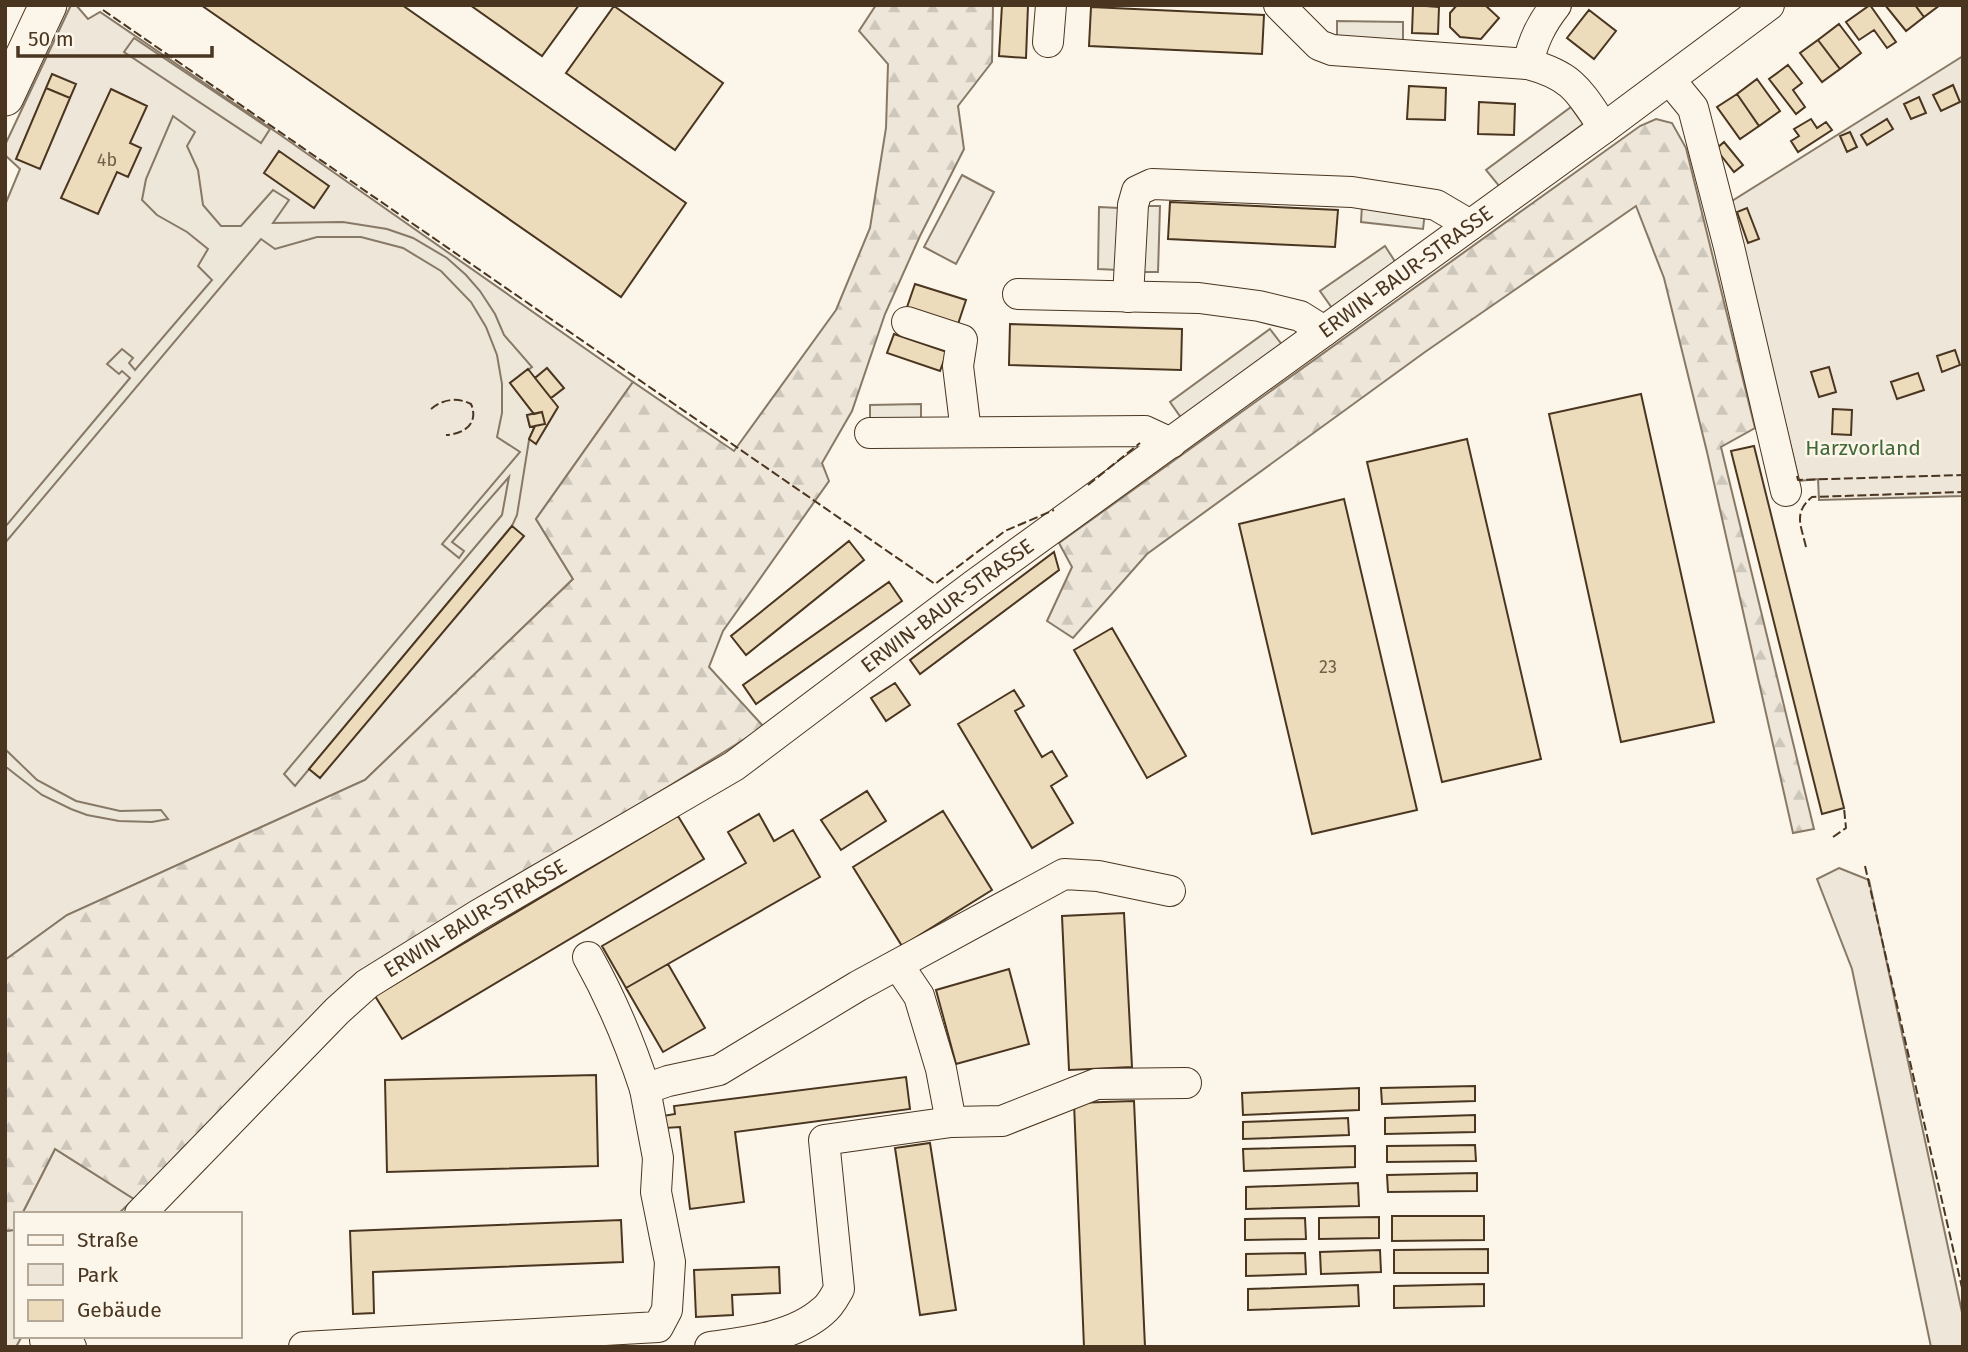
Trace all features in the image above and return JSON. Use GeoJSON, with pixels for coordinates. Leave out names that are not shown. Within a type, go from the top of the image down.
{"type":"FeatureCollection","features":[{"type":"Feature","properties":{"kind":"main road"},"geometry":{"type":"LineString","coordinates":[[5,97],[48,5]]}},
{"type":"Feature","properties":{"kind":"street"},"geometry":{"type":"LineString","coordinates":[[1048,42],[1051,5]]}},
{"type":"Feature","properties":{"kind":"street"},"geometry":{"type":"LineString","coordinates":[[1279,5],[1319,45],[1332,50],[1528,64],[1553,71],[1576,86],[1604,128]]}},
{"type":"Feature","properties":{"kind":"street"},"geometry":{"type":"LineString","coordinates":[[1528,64],[1533,43],[1543,21],[1556,5]]}},
{"type":"Feature","properties":{"kind":"street","name":"ERWIN-BAUR-STRASSE"},"geometry":{"type":"LineString","coordinates":[[142,1212],[337,1011],[367,984],[478,915],[734,766],[955,600],[1670,80],[1769,5]]}},
{"type":"Feature","properties":{"kind":"street"},"geometry":{"type":"LineString","coordinates":[[1670,80],[1693,108],[1730,247],[1786,491]]}},
{"type":"Feature","properties":{"kind":"street"},"geometry":{"type":"LineString","coordinates":[[1128,297],[1133,205],[1137,191],[1152,184],[1352,192],[1436,205],[1470,225]]}},
{"type":"Feature","properties":{"kind":"street"},"geometry":{"type":"LineString","coordinates":[[1018,294],[1199,298],[1259,306],[1300,316],[1324,331]]}},
{"type":"Feature","properties":{"kind":"street"},"geometry":{"type":"LineString","coordinates":[[907,322],[962,340],[958,366],[966,432]]}},
{"type":"Feature","properties":{"kind":"street"},"geometry":{"type":"LineString","coordinates":[[870,433],[1145,431],[1171,443]]}},
{"type":"Feature","properties":{"kind":"street"},"geometry":{"type":"LineString","coordinates":[[645,1089],[719,1070],[898,965],[1064,874],[1098,876],[1170,891]]}},
{"type":"Feature","properties":{"kind":"street"},"geometry":{"type":"LineString","coordinates":[[304,1347],[658,1337],[667,1310],[670,1262],[656,1192],[658,1158],[645,1089],[629,1040],[589,957]]}},
{"type":"Feature","properties":{"kind":"street"},"geometry":{"type":"LineString","coordinates":[[898,965],[919,996],[941,1069],[951,1122]]}},
{"type":"Feature","properties":{"kind":"street"},"geometry":{"type":"LineString","coordinates":[[710,1347],[755,1340],[796,1327],[824,1311],[839,1289],[824,1140],[951,1122],[1002,1121],[1096,1084],[1186,1083]]}},
{"type":"Feature","properties":{"kind":"green space"},"geometry":{"type":"Polygon","coordinates":[[[71,5],[76,5],[88,19],[100,12],[633,382],[536,519],[573,579],[365,780],[67,915],[5,960],[5,205],[20,169],[5,155],[5,145],[71,5]]]}},
{"type":"Feature","properties":{"kind":"green space"},"geometry":{"type":"Polygon","coordinates":[[[876,5],[993,5],[992,62],[958,106],[964,149],[920,236],[885,314],[852,411],[822,463],[829,481],[723,631],[709,667],[764,727],[342,990],[134,1199],[55,1149],[23,1212],[14,1212],[14,1230],[5,1231],[5,960],[67,915],[365,780],[573,579],[536,519],[633,382],[734,451],[836,310],[870,228],[886,128],[888,64],[859,31],[876,5]]]}},
{"type":"Feature","properties":{"kind":"green space","name":"Harzvorland"},"geometry":{"type":"Polygon","coordinates":[[[1963,56],[1963,496],[1819,500],[1818,479],[1799,481],[1732,201],[1963,56]]]}},
{"type":"Feature","properties":{"kind":"green space"},"geometry":{"type":"Polygon","coordinates":[[[1656,119],[1672,123],[1686,148],[1755,428],[1721,447],[1814,829],[1793,833],[1707,452],[1664,278],[1636,206],[1425,352],[1147,554],[1073,638],[1047,621],[1072,567],[1059,543],[1640,126],[1656,119]]]}},
{"type":"Feature","properties":{"kind":"green space"},"geometry":{"type":"Polygon","coordinates":[[[962,175],[994,192],[956,264],[924,247],[962,175]]]}},
{"type":"Feature","properties":{"kind":"green space"},"geometry":{"type":"Polygon","coordinates":[[[1839,868],[1869,880],[1963,1317],[1963,1347],[1931,1347],[1852,969],[1817,879],[1839,868]]]}},
{"type":"Feature","properties":{"kind":"green space"},"geometry":{"type":"Polygon","coordinates":[[[55,1149],[134,1199],[120,1212],[23,1212],[55,1149]]]}},
{"type":"Feature","properties":{"kind":"green space"},"geometry":{"type":"Polygon","coordinates":[[[13,1230],[14,1338],[21,1338],[16,1347],[5,1347],[5,1231],[13,1230]]]}},
{"type":"Feature","properties":{"kind":"shaded area"},"geometry":{"type":"Polygon","coordinates":[[[1337,21],[1403,22],[1403,43],[1337,42],[1337,21]]]}},
{"type":"Feature","properties":{"kind":"shaded area"},"geometry":{"type":"Polygon","coordinates":[[[134,38],[270,129],[261,143],[124,52],[134,38]]]}},
{"type":"Feature","properties":{"kind":"shaded area"},"geometry":{"type":"Polygon","coordinates":[[[1571,107],[1583,124],[1499,186],[1486,170],[1571,107]]]}},
{"type":"Feature","properties":{"kind":"shaded area"},"geometry":{"type":"Polygon","coordinates":[[[173,116],[195,132],[187,146],[198,170],[203,205],[221,226],[241,226],[273,190],[289,200],[273,223],[343,222],[387,229],[413,238],[447,258],[466,275],[495,314],[504,335],[532,367],[510,383],[534,414],[527,415],[530,427],[535,426],[529,440],[517,515],[512,526],[295,786],[284,774],[502,515],[509,477],[452,542],[464,551],[459,558],[442,544],[520,452],[497,437],[502,413],[502,384],[497,355],[486,327],[471,302],[441,271],[403,248],[361,237],[317,237],[275,249],[261,239],[5,543],[5,527],[130,378],[122,371],[119,374],[107,364],[122,349],[133,358],[129,363],[135,370],[212,280],[198,266],[208,249],[187,232],[157,215],[142,200],[146,179],[173,116]]]}},
{"type":"Feature","properties":{"kind":"shaded area"},"geometry":{"type":"Polygon","coordinates":[[[1362,205],[1425,212],[1423,229],[1361,222],[1362,205]]]}},
{"type":"Feature","properties":{"kind":"shaded area"},"geometry":{"type":"Polygon","coordinates":[[[1141,206],[1160,206],[1158,272],[1139,272],[1141,206]]]}},
{"type":"Feature","properties":{"kind":"shaded area"},"geometry":{"type":"Polygon","coordinates":[[[1099,207],[1119,208],[1118,270],[1098,269],[1099,207]]]}},
{"type":"Feature","properties":{"kind":"shaded area"},"geometry":{"type":"Polygon","coordinates":[[[1385,246],[1396,263],[1332,308],[1320,291],[1385,246]]]}},
{"type":"Feature","properties":{"kind":"shaded area"},"geometry":{"type":"Polygon","coordinates":[[[1270,329],[1283,346],[1182,419],[1170,402],[1270,329]]]}},
{"type":"Feature","properties":{"kind":"shaded area"},"geometry":{"type":"Polygon","coordinates":[[[921,404],[921,424],[870,425],[870,405],[921,404]]]}},
{"type":"Feature","properties":{"kind":"shaded area"},"geometry":{"type":"Polygon","coordinates":[[[5,749],[37,780],[76,801],[120,811],[161,810],[168,819],[152,822],[119,821],[71,809],[42,795],[6,767],[5,749]]]}},
{"type":"Feature","properties":{"kind":"building"},"geometry":{"type":"Polygon","coordinates":[[[201,5],[402,5],[686,203],[621,297],[201,5]]]}},
{"type":"Feature","properties":{"kind":"building"},"geometry":{"type":"Polygon","coordinates":[[[470,5],[579,5],[542,56],[470,5]]]}},
{"type":"Feature","properties":{"kind":"building"},"geometry":{"type":"Polygon","coordinates":[[[1002,5],[1028,5],[1026,58],[999,56],[1002,5]]]}},
{"type":"Feature","properties":{"kind":"building"},"geometry":{"type":"Polygon","coordinates":[[[1413,5],[1439,7],[1438,34],[1412,33],[1413,5]]]}},
{"type":"Feature","properties":{"kind":"building"},"geometry":{"type":"Polygon","coordinates":[[[1457,5],[1485,5],[1499,18],[1481,39],[1460,37],[1450,27],[1450,13],[1457,5]]]}},
{"type":"Feature","properties":{"kind":"building"},"geometry":{"type":"Polygon","coordinates":[[[1870,5],[1896,42],[1887,48],[1874,30],[1859,40],[1846,22],[1870,5]]]}},
{"type":"Feature","properties":{"kind":"building"},"geometry":{"type":"Polygon","coordinates":[[[1885,5],[1915,5],[1924,17],[1906,31],[1885,5]]]}},
{"type":"Feature","properties":{"kind":"building"},"geometry":{"type":"Polygon","coordinates":[[[1915,5],[1940,5],[1924,17],[1915,5]]]}},
{"type":"Feature","properties":{"kind":"building"},"geometry":{"type":"Polygon","coordinates":[[[614,6],[723,83],[675,150],[566,73],[614,6]]]}},
{"type":"Feature","properties":{"kind":"building"},"geometry":{"type":"Polygon","coordinates":[[[1091,7],[1264,15],[1262,54],[1089,46],[1091,7]]]}},
{"type":"Feature","properties":{"kind":"building"},"geometry":{"type":"Polygon","coordinates":[[[1589,10],[1616,31],[1594,59],[1567,38],[1589,10]]]}},
{"type":"Feature","properties":{"kind":"building"},"geometry":{"type":"Polygon","coordinates":[[[1839,24],[1861,53],[1840,69],[1818,40],[1839,24]]]}},
{"type":"Feature","properties":{"kind":"building"},"geometry":{"type":"Polygon","coordinates":[[[1818,40],[1840,69],[1822,82],[1800,53],[1818,40]]]}},
{"type":"Feature","properties":{"kind":"building"},"geometry":{"type":"Polygon","coordinates":[[[1788,65],[1802,83],[1793,90],[1805,107],[1796,114],[1769,79],[1788,65]]]}},
{"type":"Feature","properties":{"kind":"building"},"geometry":{"type":"Polygon","coordinates":[[[52,74],[76,84],[70,98],[46,88],[52,74]]]}},
{"type":"Feature","properties":{"kind":"building"},"geometry":{"type":"Polygon","coordinates":[[[1757,79],[1780,111],[1759,126],[1737,94],[1757,79]]]}},
{"type":"Feature","properties":{"kind":"building"},"geometry":{"type":"Polygon","coordinates":[[[1953,85],[1960,102],[1941,111],[1933,95],[1953,85]]]}},
{"type":"Feature","properties":{"kind":"building"},"geometry":{"type":"Polygon","coordinates":[[[1409,86],[1446,88],[1445,120],[1407,119],[1409,86]]]}},
{"type":"Feature","properties":{"kind":"building"},"geometry":{"type":"Polygon","coordinates":[[[46,88],[70,98],[40,169],[16,159],[46,88]]]}},
{"type":"Feature","properties":{"kind":"building"},"geometry":{"type":"Polygon","coordinates":[[[111,89],[147,106],[130,143],[141,148],[128,177],[117,172],[98,214],[61,198],[111,89]]]}},
{"type":"Feature","properties":{"kind":"building"},"geometry":{"type":"Polygon","coordinates":[[[1737,94],[1759,126],[1740,139],[1717,107],[1737,94]]]}},
{"type":"Feature","properties":{"kind":"building"},"geometry":{"type":"Polygon","coordinates":[[[1919,97],[1926,113],[1911,119],[1904,104],[1919,97]]]}},
{"type":"Feature","properties":{"kind":"building"},"geometry":{"type":"Polygon","coordinates":[[[1479,102],[1515,104],[1514,135],[1478,134],[1479,102]]]}},
{"type":"Feature","properties":{"kind":"building"},"geometry":{"type":"Polygon","coordinates":[[[1811,119],[1817,128],[1826,122],[1832,130],[1798,152],[1791,141],[1799,136],[1794,129],[1811,119]]]}},
{"type":"Feature","properties":{"kind":"building"},"geometry":{"type":"Polygon","coordinates":[[[1887,119],[1893,129],[1867,145],[1861,135],[1887,119]]]}},
{"type":"Feature","properties":{"kind":"building"},"geometry":{"type":"Polygon","coordinates":[[[1850,132],[1857,147],[1847,152],[1840,136],[1850,132]]]}},
{"type":"Feature","properties":{"kind":"building"},"geometry":{"type":"Polygon","coordinates":[[[1724,142],[1743,165],[1734,172],[1716,149],[1724,142]]]}},
{"type":"Feature","properties":{"kind":"building"},"geometry":{"type":"Polygon","coordinates":[[[279,151],[329,186],[314,208],[264,173],[279,151]]]}},
{"type":"Feature","properties":{"kind":"building"},"geometry":{"type":"Polygon","coordinates":[[[1170,202],[1338,210],[1335,247],[1168,239],[1170,202]]]}},
{"type":"Feature","properties":{"kind":"building"},"geometry":{"type":"Polygon","coordinates":[[[1747,208],[1759,239],[1748,243],[1737,212],[1747,208]]]}},
{"type":"Feature","properties":{"kind":"building"},"geometry":{"type":"Polygon","coordinates":[[[915,284],[966,300],[957,327],[906,310],[915,284]]]}},
{"type":"Feature","properties":{"kind":"building"},"geometry":{"type":"Polygon","coordinates":[[[1010,324],[1182,329],[1181,370],[1009,365],[1010,324]]]}},
{"type":"Feature","properties":{"kind":"building"},"geometry":{"type":"Polygon","coordinates":[[[894,334],[947,352],[940,371],[887,353],[894,334]]]}},
{"type":"Feature","properties":{"kind":"building"},"geometry":{"type":"Polygon","coordinates":[[[1955,350],[1960,365],[1942,372],[1937,356],[1955,350]]]}},
{"type":"Feature","properties":{"kind":"building"},"geometry":{"type":"Polygon","coordinates":[[[1829,367],[1836,392],[1819,397],[1811,372],[1829,367]]]}},
{"type":"Feature","properties":{"kind":"building"},"geometry":{"type":"Polygon","coordinates":[[[547,368],[564,388],[551,398],[535,378],[547,368]]]}},
{"type":"Feature","properties":{"kind":"building"},"geometry":{"type":"Polygon","coordinates":[[[528,369],[558,407],[536,444],[529,439],[535,426],[545,424],[542,412],[534,414],[510,383],[528,369]]]}},
{"type":"Feature","properties":{"kind":"building"},"geometry":{"type":"Polygon","coordinates":[[[1918,373],[1924,390],[1897,399],[1891,382],[1918,373]]]}},
{"type":"Feature","properties":{"kind":"building"},"geometry":{"type":"Polygon","coordinates":[[[1641,394],[1714,722],[1621,742],[1549,414],[1641,394]]]}},
{"type":"Feature","properties":{"kind":"building"},"geometry":{"type":"Polygon","coordinates":[[[1833,409],[1852,410],[1851,435],[1832,434],[1833,409]]]}},
{"type":"Feature","properties":{"kind":"building"},"geometry":{"type":"Polygon","coordinates":[[[542,412],[545,424],[530,427],[527,415],[542,412]]]}},
{"type":"Feature","properties":{"kind":"building"},"geometry":{"type":"Polygon","coordinates":[[[1467,439],[1541,759],[1442,782],[1367,462],[1467,439]]]}},
{"type":"Feature","properties":{"kind":"building"},"geometry":{"type":"Polygon","coordinates":[[[1754,446],[1844,808],[1822,814],[1731,451],[1754,446]]]}},
{"type":"Feature","properties":{"kind":"building"},"geometry":{"type":"Polygon","coordinates":[[[1344,499],[1417,810],[1312,834],[1239,524],[1344,499]]]}},
{"type":"Feature","properties":{"kind":"building"},"geometry":{"type":"Polygon","coordinates":[[[512,526],[524,536],[320,778],[309,769],[512,526]]]}},
{"type":"Feature","properties":{"kind":"building"},"geometry":{"type":"Polygon","coordinates":[[[849,541],[864,560],[746,655],[731,636],[849,541]]]}},
{"type":"Feature","properties":{"kind":"building"},"geometry":{"type":"Polygon","coordinates":[[[1054,552],[1059,570],[920,674],[910,660],[1054,552]]]}},
{"type":"Feature","properties":{"kind":"building"},"geometry":{"type":"Polygon","coordinates":[[[889,582],[902,601],[756,704],[743,685],[889,582]]]}},
{"type":"Feature","properties":{"kind":"building"},"geometry":{"type":"Polygon","coordinates":[[[1112,628],[1186,756],[1147,778],[1074,650],[1112,628]]]}},
{"type":"Feature","properties":{"kind":"building"},"geometry":{"type":"Polygon","coordinates":[[[895,683],[910,705],[886,721],[871,698],[895,683]]]}},
{"type":"Feature","properties":{"kind":"building"},"geometry":{"type":"Polygon","coordinates":[[[1014,690],[1024,706],[1015,711],[1042,757],[1052,751],[1067,776],[1051,786],[1073,823],[1032,848],[958,724],[1014,690]]]}},
{"type":"Feature","properties":{"kind":"building"},"geometry":{"type":"Polygon","coordinates":[[[867,791],[886,821],[841,850],[821,820],[867,791]]]}},
{"type":"Feature","properties":{"kind":"building"},"geometry":{"type":"Polygon","coordinates":[[[943,811],[992,890],[902,946],[853,867],[943,811]]]}},
{"type":"Feature","properties":{"kind":"building"},"geometry":{"type":"Polygon","coordinates":[[[759,814],[774,841],[793,830],[820,877],[626,988],[602,946],[746,863],[728,832],[759,814]]]}},
{"type":"Feature","properties":{"kind":"building"},"geometry":{"type":"Polygon","coordinates":[[[678,816],[704,859],[402,1039],[375,996],[678,816]]]}},
{"type":"Feature","properties":{"kind":"building"},"geometry":{"type":"Polygon","coordinates":[[[1124,913],[1132,1067],[1069,1070],[1062,916],[1124,913]]]}},
{"type":"Feature","properties":{"kind":"building"},"geometry":{"type":"Polygon","coordinates":[[[668,964],[705,1028],[663,1052],[626,988],[668,964]]]}},
{"type":"Feature","properties":{"kind":"building"},"geometry":{"type":"Polygon","coordinates":[[[1009,969],[1029,1044],[956,1064],[936,990],[1009,969]]]}},
{"type":"Feature","properties":{"kind":"building"},"geometry":{"type":"Polygon","coordinates":[[[596,1075],[598,1166],[387,1172],[385,1080],[596,1075]]]}},
{"type":"Feature","properties":{"kind":"building"},"geometry":{"type":"Polygon","coordinates":[[[906,1077],[910,1109],[735,1132],[744,1202],[690,1209],[680,1127],[665,1128],[663,1116],[675,1114],[674,1106],[906,1077]]]}},
{"type":"Feature","properties":{"kind":"building"},"geometry":{"type":"Polygon","coordinates":[[[1475,1086],[1475,1101],[1382,1104],[1381,1088],[1475,1086]]]}},
{"type":"Feature","properties":{"kind":"building"},"geometry":{"type":"Polygon","coordinates":[[[1359,1088],[1359,1110],[1243,1115],[1242,1093],[1359,1088]]]}},
{"type":"Feature","properties":{"kind":"building"},"geometry":{"type":"Polygon","coordinates":[[[1134,1101],[1145,1347],[1084,1347],[1074,1103],[1134,1101]]]}},
{"type":"Feature","properties":{"kind":"building"},"geometry":{"type":"Polygon","coordinates":[[[1475,1115],[1475,1132],[1385,1134],[1385,1118],[1475,1115]]]}},
{"type":"Feature","properties":{"kind":"building"},"geometry":{"type":"Polygon","coordinates":[[[1348,1118],[1349,1135],[1243,1139],[1243,1122],[1348,1118]]]}},
{"type":"Feature","properties":{"kind":"building"},"geometry":{"type":"Polygon","coordinates":[[[930,1143],[956,1310],[920,1315],[895,1148],[930,1143]]]}},
{"type":"Feature","properties":{"kind":"building"},"geometry":{"type":"Polygon","coordinates":[[[1475,1145],[1476,1161],[1387,1162],[1387,1146],[1475,1145]]]}},
{"type":"Feature","properties":{"kind":"building"},"geometry":{"type":"Polygon","coordinates":[[[1355,1146],[1355,1167],[1244,1171],[1243,1149],[1355,1146]]]}},
{"type":"Feature","properties":{"kind":"building"},"geometry":{"type":"Polygon","coordinates":[[[1477,1173],[1477,1191],[1388,1192],[1387,1175],[1477,1173]]]}},
{"type":"Feature","properties":{"kind":"building"},"geometry":{"type":"Polygon","coordinates":[[[1358,1183],[1359,1206],[1246,1209],[1246,1187],[1358,1183]]]}},
{"type":"Feature","properties":{"kind":"building"},"geometry":{"type":"Polygon","coordinates":[[[1392,1216],[1484,1216],[1484,1240],[1392,1241],[1392,1216]]]}},
{"type":"Feature","properties":{"kind":"building"},"geometry":{"type":"Polygon","coordinates":[[[1379,1217],[1379,1238],[1319,1239],[1319,1218],[1379,1217]]]}},
{"type":"Feature","properties":{"kind":"building"},"geometry":{"type":"Polygon","coordinates":[[[1305,1218],[1306,1239],[1245,1240],[1245,1219],[1305,1218]]]}},
{"type":"Feature","properties":{"kind":"building"},"geometry":{"type":"Polygon","coordinates":[[[621,1220],[623,1262],[373,1272],[374,1313],[353,1314],[350,1231],[621,1220]]]}},
{"type":"Feature","properties":{"kind":"building"},"geometry":{"type":"Polygon","coordinates":[[[1488,1249],[1488,1273],[1394,1273],[1394,1250],[1488,1249]]]}},
{"type":"Feature","properties":{"kind":"building"},"geometry":{"type":"Polygon","coordinates":[[[1380,1250],[1381,1272],[1321,1274],[1320,1252],[1380,1250]]]}},
{"type":"Feature","properties":{"kind":"building"},"geometry":{"type":"Polygon","coordinates":[[[1305,1253],[1306,1274],[1246,1276],[1246,1254],[1305,1253]]]}},
{"type":"Feature","properties":{"kind":"building"},"geometry":{"type":"Polygon","coordinates":[[[779,1267],[780,1293],[732,1295],[733,1315],[696,1317],[694,1270],[779,1267]]]}},
{"type":"Feature","properties":{"kind":"building"},"geometry":{"type":"Polygon","coordinates":[[[1484,1284],[1484,1306],[1394,1308],[1394,1286],[1484,1284]]]}},
{"type":"Feature","properties":{"kind":"building"},"geometry":{"type":"Polygon","coordinates":[[[1358,1285],[1359,1306],[1248,1310],[1248,1289],[1358,1285]]]}},
{"type":"Feature","properties":{"kind":"fence"},"geometry":{"type":"LineString","coordinates":[[103,10],[935,584],[1005,531],[1054,510]]}},
{"type":"Feature","properties":{"kind":"fence"},"geometry":{"type":"LineString","coordinates":[[431,409],[450,400],[471,404],[473,417],[469,426],[446,435]]}},
{"type":"Feature","properties":{"kind":"fence"},"geometry":{"type":"LineString","coordinates":[[1088,485],[1140,443]]}},
{"type":"Feature","properties":{"kind":"fence"},"geometry":{"type":"LineString","coordinates":[[1797,476],[1798,480],[1963,475]]}},
{"type":"Feature","properties":{"kind":"fence"},"geometry":{"type":"LineString","coordinates":[[1806,547],[1800,514],[1812,497],[1963,492]]}},
{"type":"Feature","properties":{"kind":"fence"},"geometry":{"type":"LineString","coordinates":[[1833,837],[1846,828],[1844,808]]}},
{"type":"Feature","properties":{"kind":"fence"},"geometry":{"type":"LineString","coordinates":[[1865,866],[1963,1292]]}}]}
